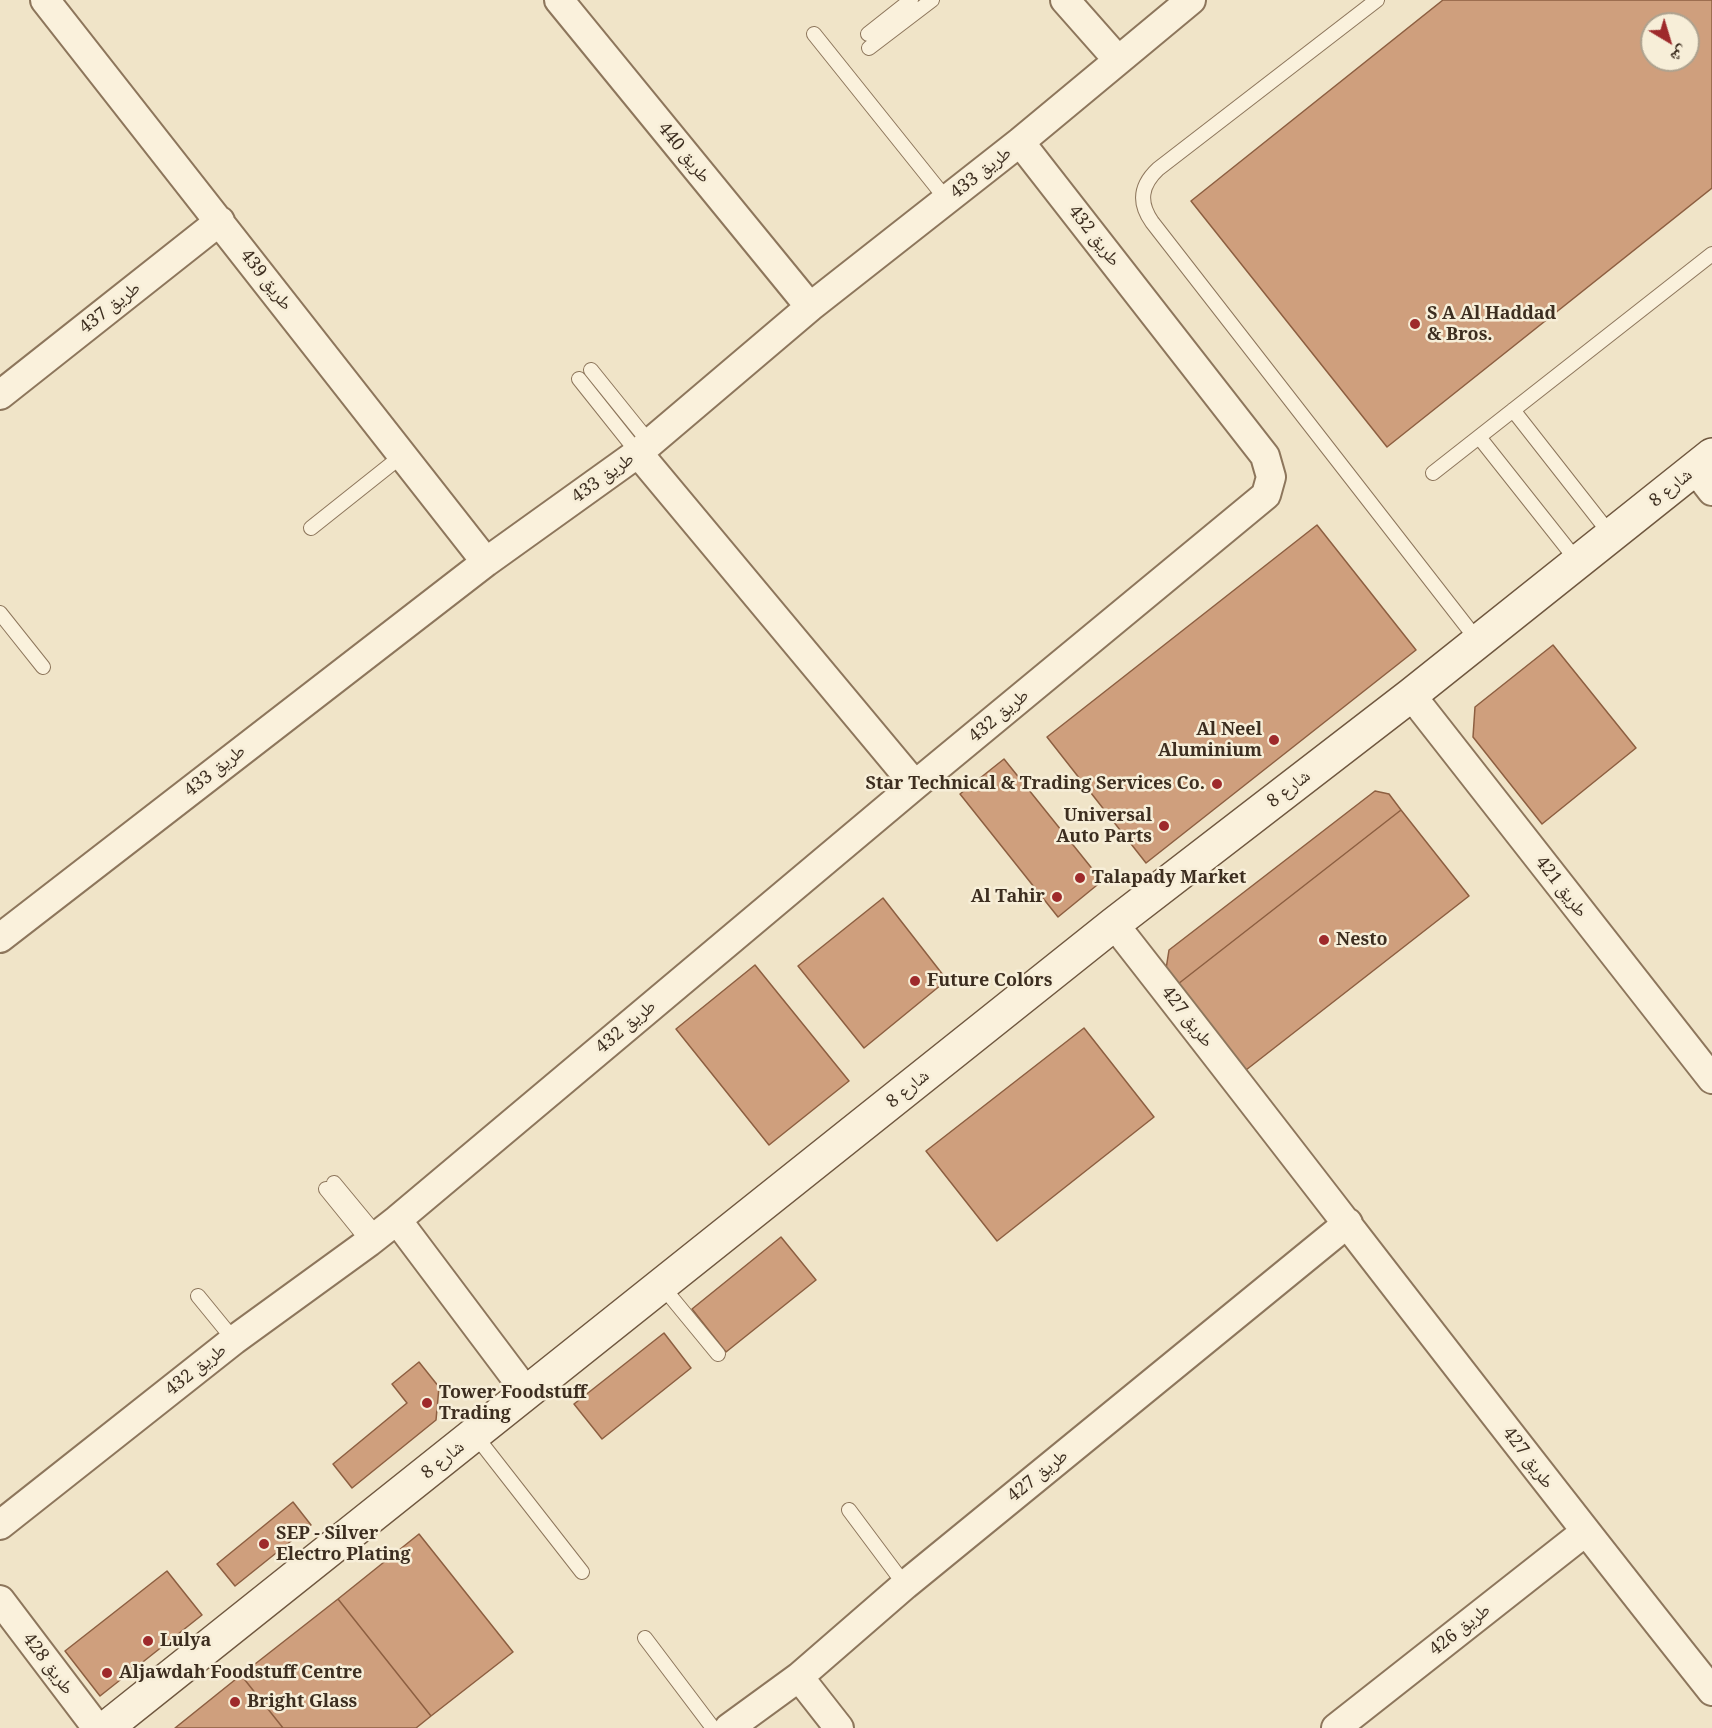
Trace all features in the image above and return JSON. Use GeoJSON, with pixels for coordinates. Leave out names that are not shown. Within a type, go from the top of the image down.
{"type":"FeatureCollection","features":[{"type":"Feature","properties":{"kind":"street","name":"طريق 439"},"geometry":{"type":"LineString","coordinates":[[45,0],[404,454],[486,562]]}},
{"type":"Feature","properties":{"kind":"street","name":"طريق 440"},"geometry":{"type":"LineString","coordinates":[[559,0],[810,307]]}},
{"type":"Feature","properties":{"kind":"street"},"geometry":{"type":"LineString","coordinates":[[1065,0],[1118,60]]}},
{"type":"Feature","properties":{"kind":"street","name":"طريق 433"},"geometry":{"type":"LineString","coordinates":[[0,938],[486,562],[644,447],[810,307],[1020,142],[1191,0]]}},
{"type":"Feature","properties":{"kind":"street","name":"طريق 432"},"geometry":{"type":"LineString","coordinates":[[0,1525],[234,1340],[381,1232],[1266,495],[1271,477],[1265,456],[1020,142]]}},
{"type":"Feature","properties":{"kind":"street","name":"طريق 437"},"geometry":{"type":"LineString","coordinates":[[0,395],[220,221]]}},
{"type":"Feature","properties":{"kind":"street"},"geometry":{"type":"LineString","coordinates":[[644,447],[915,785]]}},
{"type":"Feature","properties":{"kind":"street","name":"شارع 8"},"geometry":{"type":"LineString","coordinates":[[106,1728],[1114,924],[1411,695],[1611,536],[1706,471]]}},
{"type":"Feature","properties":{"kind":"street","name":"طريق 421"},"geometry":{"type":"LineString","coordinates":[[1411,695],[1712,1079]]}},
{"type":"Feature","properties":{"kind":"street","name":"طريق 427"},"geometry":{"type":"LineString","coordinates":[[1114,924],[1348,1223],[1585,1532],[1712,1691]]}},
{"type":"Feature","properties":{"kind":"street","name":"طريق 427"},"geometry":{"type":"LineString","coordinates":[[729,1728],[799,1677],[904,1585],[1348,1223]]}},
{"type":"Feature","properties":{"kind":"street"},"geometry":{"type":"LineString","coordinates":[[381,1232],[526,1393]]}},
{"type":"Feature","properties":{"kind":"street","name":"طريق 426"},"geometry":{"type":"LineString","coordinates":[[1336,1728],[1585,1532]]}},
{"type":"Feature","properties":{"kind":"street","name":"طريق 428"},"geometry":{"type":"LineString","coordinates":[[0,1600],[97,1728]]}},
{"type":"Feature","properties":{"kind":"street"},"geometry":{"type":"LineString","coordinates":[[799,1677],[838,1728]]}},
{"type":"Feature","properties":{"kind":"lane"},"geometry":{"type":"LineString","coordinates":[[911,0],[868,41],[932,0]]}},
{"type":"Feature","properties":{"kind":"lane"},"geometry":{"type":"LineString","coordinates":[[1377,0],[1158,169],[1149,177],[1143,188],[1142,200],[1145,212],[1152,222],[1478,641]]}},
{"type":"Feature","properties":{"kind":"lane"},"geometry":{"type":"LineString","coordinates":[[814,34],[947,200]]}},
{"type":"Feature","properties":{"kind":"lane"},"geometry":{"type":"LineString","coordinates":[[1433,473],[1712,254]]}},
{"type":"Feature","properties":{"kind":"lane"},"geometry":{"type":"LineString","coordinates":[[591,370],[644,447]]}},
{"type":"Feature","properties":{"kind":"lane"},"geometry":{"type":"LineString","coordinates":[[579,379],[644,447]]}},
{"type":"Feature","properties":{"kind":"lane"},"geometry":{"type":"LineString","coordinates":[[1513,410],[1611,536]]}},
{"type":"Feature","properties":{"kind":"lane"},"geometry":{"type":"LineString","coordinates":[[1479,437],[1578,562]]}},
{"type":"Feature","properties":{"kind":"lane"},"geometry":{"type":"LineString","coordinates":[[311,528],[404,454]]}},
{"type":"Feature","properties":{"kind":"lane"},"geometry":{"type":"LineString","coordinates":[[0,613],[43,668]]}},
{"type":"Feature","properties":{"kind":"lane"},"geometry":{"type":"LineString","coordinates":[[330,1186],[381,1232]]}},
{"type":"Feature","properties":{"kind":"lane"},"geometry":{"type":"LineString","coordinates":[[662,1286],[718,1354]]}},
{"type":"Feature","properties":{"kind":"lane"},"geometry":{"type":"LineString","coordinates":[[198,1296],[234,1340]]}},
{"type":"Feature","properties":{"kind":"lane"},"geometry":{"type":"LineString","coordinates":[[475,1435],[582,1572]]}},
{"type":"Feature","properties":{"kind":"lane"},"geometry":{"type":"LineString","coordinates":[[849,1510],[904,1585]]}},
{"type":"Feature","properties":{"kind":"lane"},"geometry":{"type":"LineString","coordinates":[[645,1638],[713,1728]]}},
{"type":"Feature","properties":{"kind":"building","name":"S A Al Haddad & Bros."},"geometry":{"type":"Polygon","coordinates":[[[1443,0],[1712,0],[1712,188],[1387,447],[1191,201],[1443,0]]]}},
{"type":"Feature","properties":{"kind":"building"},"geometry":{"type":"Polygon","coordinates":[[[1317,525],[1416,650],[1146,863],[1047,737],[1317,525]]]}},
{"type":"Feature","properties":{"kind":"building"},"geometry":{"type":"Polygon","coordinates":[[[1553,645],[1636,748],[1542,824],[1473,737],[1475,707],[1553,645]]]}},
{"type":"Feature","properties":{"kind":"building"},"geometry":{"type":"Polygon","coordinates":[[[1004,759],[1102,881],[1058,917],[960,794],[1004,759]]]}},
{"type":"Feature","properties":{"kind":"building"},"geometry":{"type":"Polygon","coordinates":[[[1375,791],[1389,794],[1401,810],[1178,984],[1166,969],[1169,950],[1375,791]]]}},
{"type":"Feature","properties":{"kind":"building","name":"Nesto"},"geometry":{"type":"Polygon","coordinates":[[[1401,810],[1469,896],[1246,1070],[1178,984],[1401,810]]]}},
{"type":"Feature","properties":{"kind":"building"},"geometry":{"type":"Polygon","coordinates":[[[883,898],[947,980],[864,1048],[798,966],[883,898]]]}},
{"type":"Feature","properties":{"kind":"building"},"geometry":{"type":"Polygon","coordinates":[[[755,965],[849,1081],[769,1145],[676,1029],[755,965]]]}},
{"type":"Feature","properties":{"kind":"building"},"geometry":{"type":"Polygon","coordinates":[[[1084,1028],[1154,1117],[997,1241],[926,1151],[1084,1028]]]}},
{"type":"Feature","properties":{"kind":"building"},"geometry":{"type":"Polygon","coordinates":[[[781,1237],[816,1280],[726,1352],[692,1309],[781,1237]]]}},
{"type":"Feature","properties":{"kind":"building"},"geometry":{"type":"Polygon","coordinates":[[[664,1333],[691,1368],[602,1439],[574,1404],[664,1333]]]}},
{"type":"Feature","properties":{"kind":"building"},"geometry":{"type":"Polygon","coordinates":[[[419,1362],[439,1387],[436,1420],[352,1488],[333,1464],[407,1403],[392,1384],[419,1362]]]}},
{"type":"Feature","properties":{"kind":"building","name":"SEP - Silver Electro Plating"},"geometry":{"type":"Polygon","coordinates":[[[293,1502],[311,1525],[235,1586],[217,1564],[293,1502]]]}},
{"type":"Feature","properties":{"kind":"building"},"geometry":{"type":"Polygon","coordinates":[[[419,1534],[513,1652],[431,1716],[338,1599],[419,1534]]]}},
{"type":"Feature","properties":{"kind":"building"},"geometry":{"type":"Polygon","coordinates":[[[167,1571],[202,1615],[100,1696],[65,1651],[167,1571]]]}},
{"type":"Feature","properties":{"kind":"building"},"geometry":{"type":"Polygon","coordinates":[[[338,1599],[431,1716],[416,1728],[283,1728],[241,1675],[338,1599]]]}},
{"type":"Feature","properties":{"kind":"building","name":"Bright Glass"},"geometry":{"type":"Polygon","coordinates":[[[241,1675],[283,1728],[175,1728],[241,1675]]]}},
{"type":"Feature","properties":{"kind":"place","name":"S A Al Haddad & Bros."},"geometry":{"type":"Point","coordinates":[1415,324]}},
{"type":"Feature","properties":{"kind":"place","name":"Al Neel Aluminium"},"geometry":{"type":"Point","coordinates":[1274,740]}},
{"type":"Feature","properties":{"kind":"place","name":"Star Technical & Trading Services Co."},"geometry":{"type":"Point","coordinates":[1217,784]}},
{"type":"Feature","properties":{"kind":"place","name":"Universal Auto Parts"},"geometry":{"type":"Point","coordinates":[1164,826]}},
{"type":"Feature","properties":{"kind":"place","name":"Talapady Market"},"geometry":{"type":"Point","coordinates":[1080,878]}},
{"type":"Feature","properties":{"kind":"place","name":"Al Tahir"},"geometry":{"type":"Point","coordinates":[1057,897]}},
{"type":"Feature","properties":{"kind":"place","name":"Nesto"},"geometry":{"type":"Point","coordinates":[1324,940]}},
{"type":"Feature","properties":{"kind":"place","name":"Future Colors"},"geometry":{"type":"Point","coordinates":[915,981]}},
{"type":"Feature","properties":{"kind":"place","name":"Tower Foodstuff Trading"},"geometry":{"type":"Point","coordinates":[427,1403]}},
{"type":"Feature","properties":{"kind":"place","name":"SEP - Silver Electro Plating"},"geometry":{"type":"Point","coordinates":[264,1544]}},
{"type":"Feature","properties":{"kind":"place","name":"Lulya"},"geometry":{"type":"Point","coordinates":[148,1641]}},
{"type":"Feature","properties":{"kind":"place","name":"Aljawdah Foodstuff Centre"},"geometry":{"type":"Point","coordinates":[107,1673]}},
{"type":"Feature","properties":{"kind":"place","name":"Bright Glass"},"geometry":{"type":"Point","coordinates":[235,1702]}}]}
